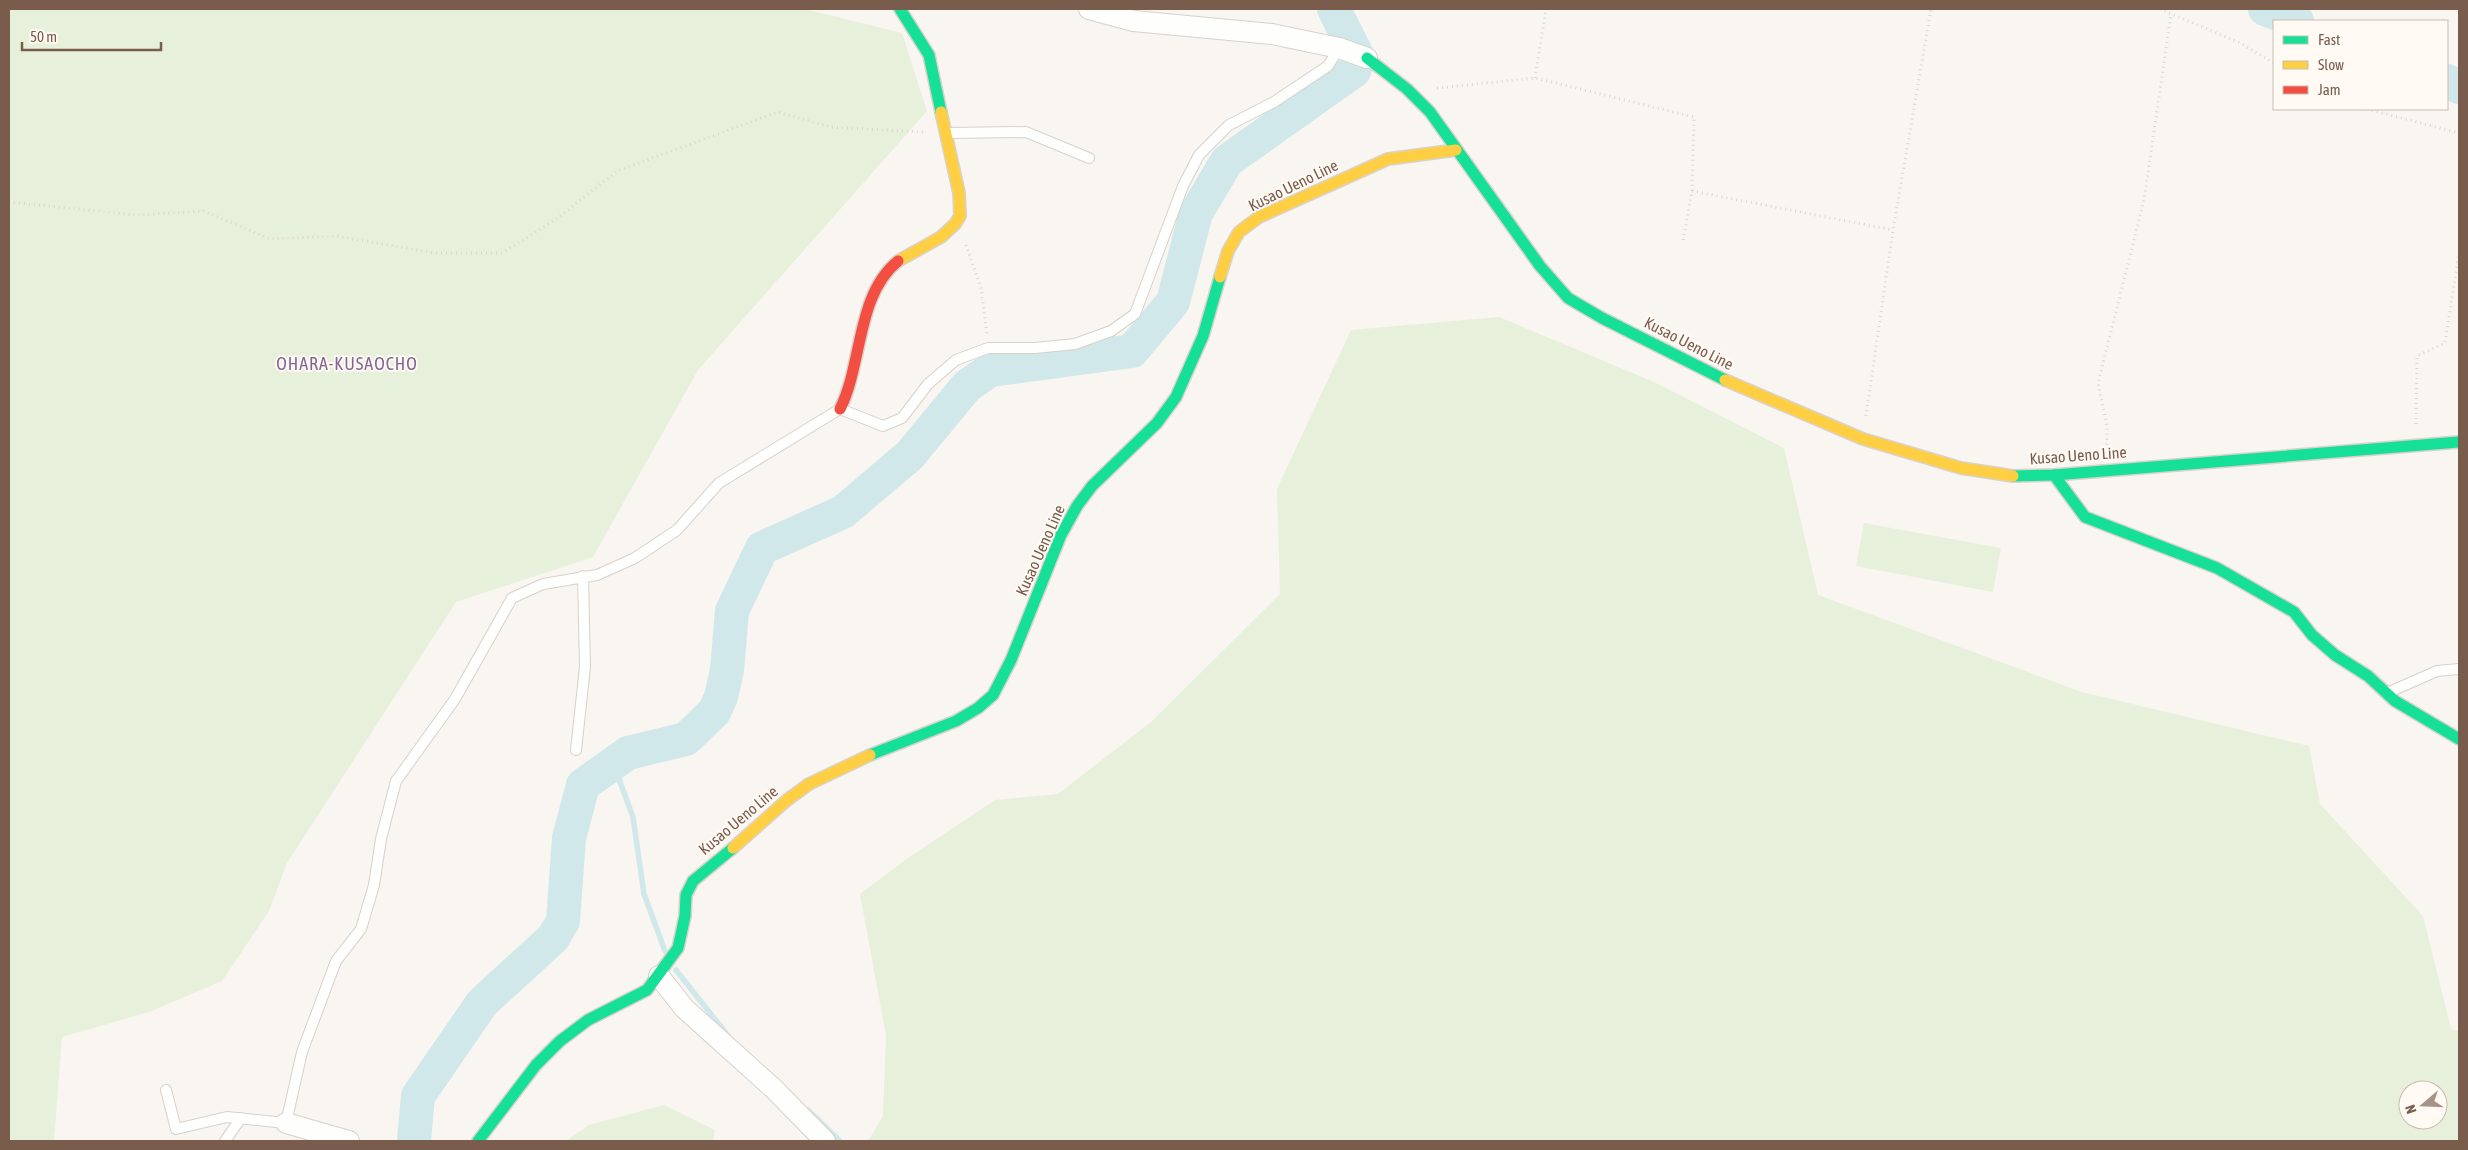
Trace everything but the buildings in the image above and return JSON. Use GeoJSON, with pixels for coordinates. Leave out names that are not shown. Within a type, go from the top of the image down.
{"type":"FeatureCollection","features":[{"type":"Feature","properties":{"kind":"main road"},"geometry":{"type":"LineString","coordinates":[[840,409],[850,393],[857,365],[864,318],[875,290],[895,263],[951,230],[961,214],[959,193],[929,56],[900,9]]}},
{"type":"Feature","properties":{"kind":"main road"},"geometry":{"type":"LineString","coordinates":[[1367,58],[1407,89],[1430,112],[1456,150]]}},
{"type":"Feature","properties":{"kind":"main road","name":"Kusao Ueno Line"},"geometry":{"type":"LineString","coordinates":[[478,1141],[536,1065],[560,1041],[588,1020],[647,990],[659,976],[678,948],[685,916],[686,895],[693,881],[703,871],[750,835],[787,800],[809,784],[867,756],[956,721],[978,708],[993,695],[1012,660],[1061,536],[1077,506],[1092,486],[1156,424],[1176,396],[1204,336],[1228,251],[1239,232],[1259,218],[1388,159],[1456,150],[1540,266],[1568,298],[1742,388],[1863,439],[1961,468],[2009,476],[2054,475],[2093,470],[2459,442]]}},
{"type":"Feature","properties":{"kind":"main road"},"geometry":{"type":"LineString","coordinates":[[2054,475],[2085,517],[2217,568],[2294,612],[2312,635],[2335,655],[2368,676],[2395,701],[2459,739]]}},
{"type":"Feature","properties":{"kind":"street"},"geometry":{"type":"LineString","coordinates":[[1089,9],[1134,21],[1272,34],[1339,48],[1367,58]]}},
{"type":"Feature","properties":{"kind":"street"},"geometry":{"type":"LineString","coordinates":[[659,976],[684,1008],[774,1089],[825,1141]]}},
{"type":"Feature","properties":{"kind":"street"},"geometry":{"type":"LineString","coordinates":[[286,1122],[349,1141]]}},
{"type":"Feature","properties":{"kind":"lane"},"geometry":{"type":"LineString","coordinates":[[166,1090],[176,1129],[227,1117],[286,1122],[302,1052],[336,961],[361,929],[374,886],[381,839],[396,781],[456,699],[512,598],[544,584],[597,575],[635,558],[677,530],[719,483],[840,409],[883,426],[902,418],[928,384],[956,360],[988,348],[1035,348],[1075,344],[1111,331],[1135,314],[1183,186],[1199,155],[1229,125],[1274,102],[1328,66],[1339,48]]}},
{"type":"Feature","properties":{"kind":"lane"},"geometry":{"type":"LineString","coordinates":[[946,134],[1026,132],[1089,158]]}},
{"type":"Feature","properties":{"kind":"lane"},"geometry":{"type":"LineString","coordinates":[[576,750],[585,667],[583,576]]}},
{"type":"Feature","properties":{"kind":"lane"},"geometry":{"type":"LineString","coordinates":[[2387,693],[2437,671],[2459,669]]}},
{"type":"Feature","properties":{"kind":"lane"},"geometry":{"type":"LineString","coordinates":[[226,1141],[241,1118]]}},
{"type":"Feature","properties":{"kind":"path"},"geometry":{"type":"LineString","coordinates":[[1535,78],[1546,9]]}},
{"type":"Feature","properties":{"kind":"path"},"geometry":{"type":"LineString","coordinates":[[1863,439],[1893,230],[1930,9]]}},
{"type":"Feature","properties":{"kind":"path"},"geometry":{"type":"LineString","coordinates":[[2160,9],[2240,43],[2273,61]]}},
{"type":"Feature","properties":{"kind":"path"},"geometry":{"type":"LineString","coordinates":[[2093,470],[2107,443],[2107,426],[2098,383],[2144,200],[2171,14]]}},
{"type":"Feature","properties":{"kind":"path"},"geometry":{"type":"LineString","coordinates":[[1407,89],[1452,88],[1535,78],[1694,117],[1692,191],[1683,241]]}},
{"type":"Feature","properties":{"kind":"path"},"geometry":{"type":"LineString","coordinates":[[2371,110],[2459,132]]}},
{"type":"Feature","properties":{"kind":"path"},"geometry":{"type":"LineString","coordinates":[[9,202],[135,215],[204,211],[270,240],[336,236],[434,253],[502,252],[555,220],[617,171],[778,112],[830,127],[946,134]]}},
{"type":"Feature","properties":{"kind":"path"},"geometry":{"type":"LineString","coordinates":[[1692,191],[1893,230]]}},
{"type":"Feature","properties":{"kind":"path"},"geometry":{"type":"LineString","coordinates":[[957,221],[981,288],[988,348]]}},
{"type":"Feature","properties":{"kind":"path"},"geometry":{"type":"LineString","coordinates":[[2416,445],[2418,356],[2445,343],[2459,254]]}},
{"type":"Feature","properties":{"kind":"green space"},"geometry":{"type":"Polygon","coordinates":[[[9,9],[805,9],[902,33],[927,111],[698,370],[593,557],[456,602],[287,863],[269,911],[222,981],[149,1012],[62,1037],[54,1141],[9,1141],[9,9]]]}},
{"type":"Feature","properties":{"kind":"green space"},"geometry":{"type":"Polygon","coordinates":[[[1499,317],[1654,382],[1784,448],[1818,595],[2082,692],[2309,746],[2320,804],[2423,916],[2451,1029],[2459,1031],[2459,1141],[868,1141],[883,1116],[886,1036],[860,894],[908,858],[995,800],[1058,794],[1151,722],[1280,594],[1277,489],[1351,330],[1499,317]]]}},
{"type":"Feature","properties":{"kind":"green space"},"geometry":{"type":"Polygon","coordinates":[[[1864,523],[2001,548],[1993,592],[1856,566],[1864,523]]]}},
{"type":"Feature","properties":{"kind":"green space"},"geometry":{"type":"Polygon","coordinates":[[[664,1105],[715,1130],[713,1141],[566,1141],[589,1125],[664,1105]]]}},
{"type":"Feature","properties":{"kind":"waterway"},"geometry":{"type":"LineString","coordinates":[[414,1141],[418,1096],[482,1003],[553,938],[563,921],[569,838],[583,785],[628,753],[686,739],[714,712],[721,697],[727,670],[732,611],[762,548],[843,512],[910,455],[967,386],[990,370],[1132,351],[1173,302],[1196,213],[1227,161],[1354,71],[1358,57],[1334,9]]}},
{"type":"Feature","properties":{"kind":"waterway"},"geometry":{"type":"LineString","coordinates":[[2265,9],[2294,20]]}},
{"type":"Feature","properties":{"kind":"waterway"},"geometry":{"type":"LineString","coordinates":[[2448,82],[2459,87]]}},
{"type":"Feature","properties":{"kind":"waterway"},"geometry":{"type":"LineString","coordinates":[[618,763],[620,782],[633,817],[644,894],[665,951]]}},
{"type":"Feature","properties":{"kind":"waterway"},"geometry":{"type":"LineString","coordinates":[[676,970],[729,1037]]}},
{"type":"Feature","properties":{"kind":"waterway"},"geometry":{"type":"LineString","coordinates":[[808,1110],[840,1141]]}},
{"type":"Feature","properties":{"kind":"traffic: fast"},"geometry":{"type":"LineString","coordinates":[[900,9],[929,55],[941,112]]}},
{"type":"Feature","properties":{"kind":"traffic: fast"},"geometry":{"type":"LineString","coordinates":[[1367,58],[1407,89],[1430,112],[1540,266],[1568,298],[1602,318],[1725,380]]}},
{"type":"Feature","properties":{"kind":"traffic: fast"},"geometry":{"type":"LineString","coordinates":[[870,755],[956,721],[978,708],[993,695],[1011,660],[1061,535],[1077,506],[1092,486],[1157,423],[1176,397],[1203,336],[1220,277]]}},
{"type":"Feature","properties":{"kind":"traffic: fast"},"geometry":{"type":"LineString","coordinates":[[2013,476],[2054,475],[2459,442]]}},
{"type":"Feature","properties":{"kind":"traffic: fast"},"geometry":{"type":"LineString","coordinates":[[2054,475],[2085,517],[2217,568],[2294,612],[2312,635],[2335,655],[2368,676],[2395,701],[2459,739]]}},
{"type":"Feature","properties":{"kind":"traffic: fast"},"geometry":{"type":"LineString","coordinates":[[478,1141],[536,1065],[560,1041],[588,1020],[647,990],[678,948],[685,916],[686,895],[693,881],[733,848]]}},
{"type":"Feature","properties":{"kind":"traffic: slow"},"geometry":{"type":"LineString","coordinates":[[898,261],[941,237],[955,224],[960,216],[959,193],[941,112]]}},
{"type":"Feature","properties":{"kind":"traffic: slow"},"geometry":{"type":"LineString","coordinates":[[1220,277],[1228,251],[1239,232],[1259,217],[1388,159],[1456,150]]}},
{"type":"Feature","properties":{"kind":"traffic: slow"},"geometry":{"type":"LineString","coordinates":[[1725,380],[1863,439],[1961,468],[2013,476]]}},
{"type":"Feature","properties":{"kind":"traffic: slow"},"geometry":{"type":"LineString","coordinates":[[733,848],[787,800],[809,784],[870,755]]}},
{"type":"Feature","properties":{"kind":"traffic: jam"},"geometry":{"type":"LineString","coordinates":[[840,409],[853,371],[867,311],[874,292],[884,275],[898,261]]}},
{"type":"Feature","properties":{"kind":"district","name":"OHARA-KUSAOCHO"},"geometry":{"type":"Point","coordinates":[347,363]}}]}
